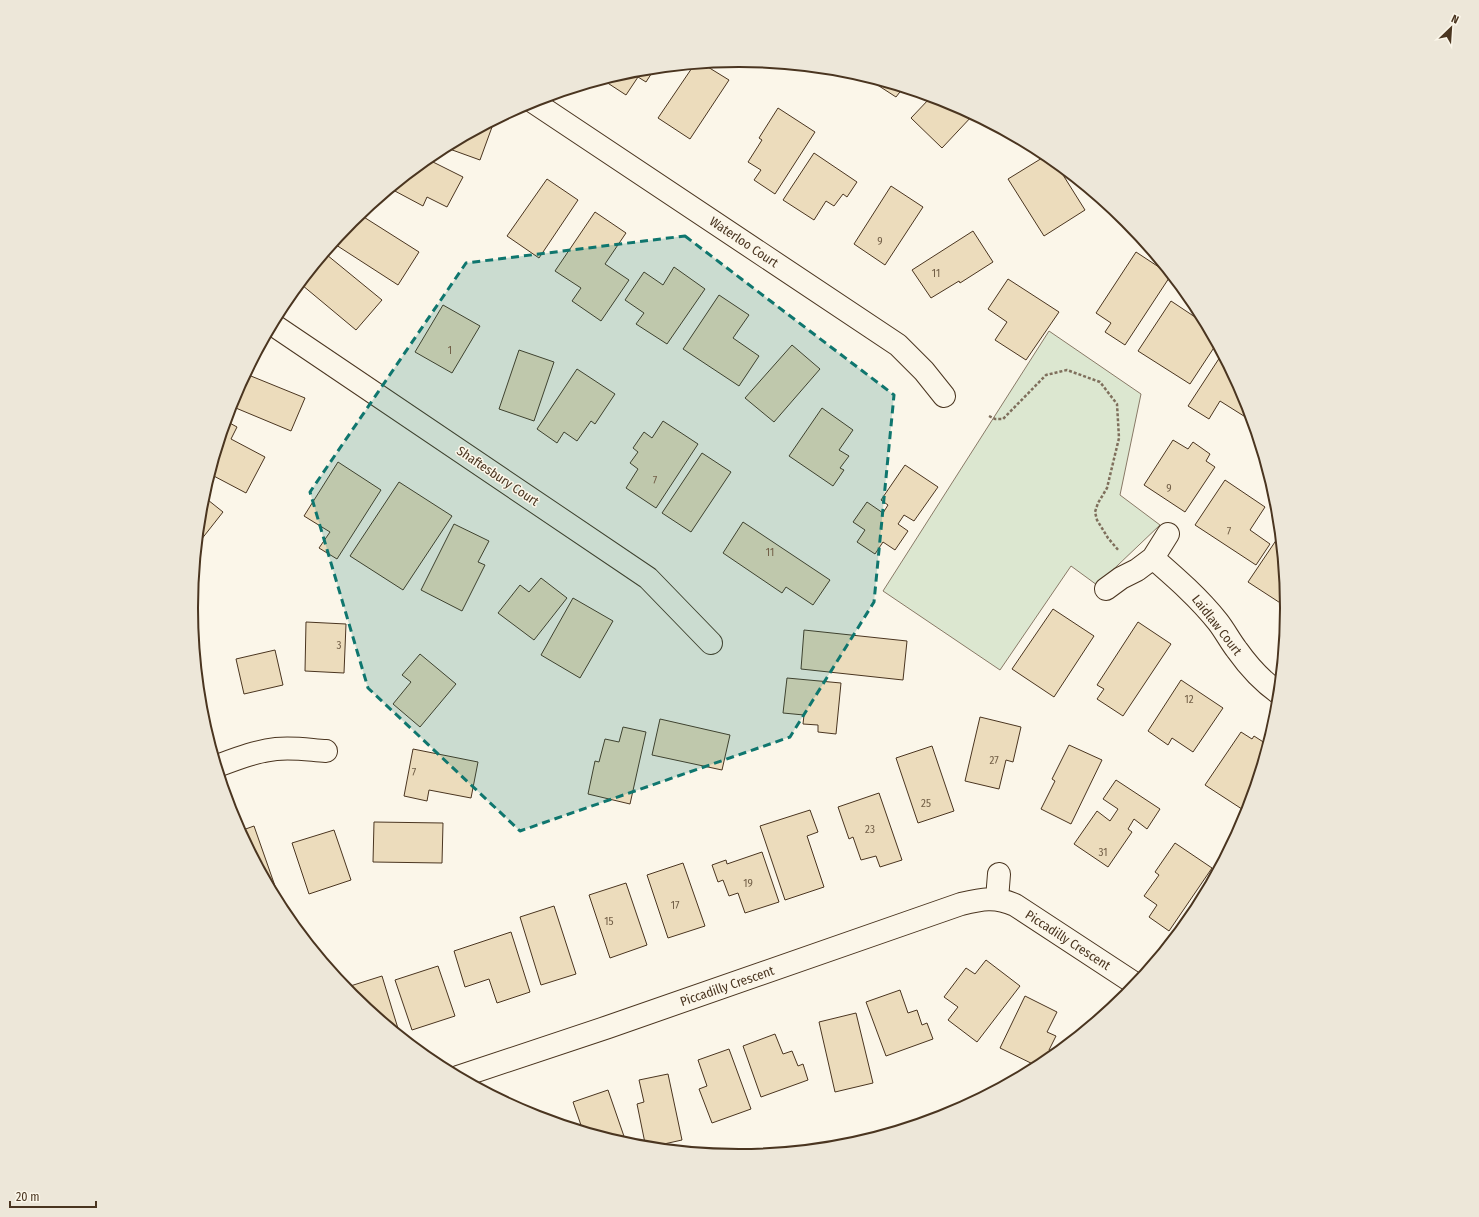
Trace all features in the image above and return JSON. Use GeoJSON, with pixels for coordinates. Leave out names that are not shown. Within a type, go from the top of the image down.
{"type":"FeatureCollection","features":[{"type":"Feature","properties":{"kind":"street","name":"Waterloo Court"},"geometry":{"type":"LineString","coordinates":[[539,106],[898,345],[924,371],[944,396]]}},
{"type":"Feature","properties":{"kind":"street","name":"Shaftesbury Court"},"geometry":{"type":"LineString","coordinates":[[277,328],[648,578],[711,643]]}},
{"type":"Feature","properties":{"kind":"street"},"geometry":{"type":"LineString","coordinates":[[1106,590],[1121,578],[1137,570],[1153,558],[1168,534]]}},
{"type":"Feature","properties":{"kind":"street","name":"Laidlaw Court"},"geometry":{"type":"LineString","coordinates":[[1153,558],[1199,600],[1219,623],[1252,669],[1274,690]]}},
{"type":"Feature","properties":{"kind":"street"},"geometry":{"type":"LineString","coordinates":[[221,765],[251,754],[277,748],[299,748],[326,751]]}},
{"type":"Feature","properties":{"kind":"street"},"geometry":{"type":"LineString","coordinates":[[997,899],[999,874]]}},
{"type":"Feature","properties":{"kind":"street","name":"Piccadilly Crescent"},"geometry":{"type":"LineString","coordinates":[[465,1075],[608,1027],[962,904],[978,900],[1005,900],[1016,905],[1132,981]]}},
{"type":"Feature","properties":{"kind":"path"},"geometry":{"type":"LineString","coordinates":[[989,416],[995,419],[1003,418],[1046,375],[1067,370],[1100,382],[1117,404],[1119,438],[1107,488],[1098,503],[1095,512],[1097,520],[1108,538],[1121,553]]}},
{"type":"Feature","properties":{"kind":"highlighted area"},"geometry":{"type":"Polygon","coordinates":[[[685,236],[894,395],[874,602],[790,737],[520,831],[368,688],[310,492],[466,263],[685,236]]]}},
{"type":"Feature","properties":{"kind":"green space"},"geometry":{"type":"Polygon","coordinates":[[[1049,331],[1141,394],[1120,495],[1160,525],[1097,585],[1071,566],[1000,670],[883,591],[1049,331]]]}},
{"type":"Feature","properties":{"kind":"building"},"geometry":{"type":"Polygon","coordinates":[[[709,68],[729,80],[690,139],[658,118],[691,69],[709,68]]]}},
{"type":"Feature","properties":{"kind":"building"},"geometry":{"type":"Polygon","coordinates":[[[651,75],[646,82],[638,77],[626,95],[608,83],[634,77],[651,75]]]}},
{"type":"Feature","properties":{"kind":"building"},"geometry":{"type":"Polygon","coordinates":[[[876,84],[900,92],[896,97],[876,84]]]}},
{"type":"Feature","properties":{"kind":"building"},"geometry":{"type":"Polygon","coordinates":[[[927,101],[970,119],[942,148],[911,118],[927,101]]]}},
{"type":"Feature","properties":{"kind":"building"},"geometry":{"type":"Polygon","coordinates":[[[778,108],[815,132],[775,194],[754,180],[761,170],[748,162],[762,140],[759,138],[778,108]]]}},
{"type":"Feature","properties":{"kind":"building"},"geometry":{"type":"Polygon","coordinates":[[[492,127],[480,160],[452,150],[492,127]]]}},
{"type":"Feature","properties":{"kind":"building"},"geometry":{"type":"Polygon","coordinates":[[[814,153],[857,182],[847,197],[843,194],[834,206],[826,201],[814,220],[783,200],[814,153]]]}},
{"type":"Feature","properties":{"kind":"building"},"geometry":{"type":"Polygon","coordinates":[[[1041,159],[1063,174],[1085,210],[1044,236],[1008,179],[1041,159]]]}},
{"type":"Feature","properties":{"kind":"building"},"geometry":{"type":"Polygon","coordinates":[[[433,162],[463,177],[447,207],[427,197],[423,206],[395,191],[433,162]]]}},
{"type":"Feature","properties":{"kind":"building"},"geometry":{"type":"Polygon","coordinates":[[[547,179],[578,200],[539,258],[507,236],[547,179]]]}},
{"type":"Feature","properties":{"kind":"building"},"geometry":{"type":"Polygon","coordinates":[[[891,186],[923,207],[885,265],[854,244],[891,186]]]}},
{"type":"Feature","properties":{"kind":"building"},"geometry":{"type":"Polygon","coordinates":[[[595,212],[626,233],[605,264],[629,280],[601,321],[572,301],[581,288],[555,271],[595,212]]]}},
{"type":"Feature","properties":{"kind":"building"},"geometry":{"type":"Polygon","coordinates":[[[365,218],[419,252],[398,285],[337,246],[365,218]]]}},
{"type":"Feature","properties":{"kind":"building"},"geometry":{"type":"Polygon","coordinates":[[[973,231],[993,262],[960,283],[959,281],[931,298],[912,270],[973,231]]]}},
{"type":"Feature","properties":{"kind":"building"},"geometry":{"type":"Polygon","coordinates":[[[1136,252],[1160,268],[1169,279],[1125,345],[1105,332],[1111,323],[1096,313],[1136,252]]]}},
{"type":"Feature","properties":{"kind":"building"},"geometry":{"type":"Polygon","coordinates":[[[328,256],[382,300],[356,330],[304,287],[328,256]]]}},
{"type":"Feature","properties":{"kind":"building"},"geometry":{"type":"Polygon","coordinates":[[[674,267],[705,289],[667,344],[636,324],[644,313],[625,300],[644,272],[663,285],[674,267]]]}},
{"type":"Feature","properties":{"kind":"building"},"geometry":{"type":"Polygon","coordinates":[[[1008,279],[1059,312],[1026,360],[995,340],[1007,322],[988,309],[1008,279]]]}},
{"type":"Feature","properties":{"kind":"building"},"geometry":{"type":"Polygon","coordinates":[[[719,295],[749,315],[733,338],[759,356],[739,386],[683,349],[719,295]]]}},
{"type":"Feature","properties":{"kind":"building"},"geometry":{"type":"Polygon","coordinates":[[[1171,301],[1196,317],[1214,348],[1190,384],[1138,351],[1171,301]]]}},
{"type":"Feature","properties":{"kind":"building"},"geometry":{"type":"Polygon","coordinates":[[[443,305],[480,326],[452,373],[415,352],[443,305]]]}},
{"type":"Feature","properties":{"kind":"building"},"geometry":{"type":"Polygon","coordinates":[[[792,345],[820,369],[774,422],[745,398],[792,345]]]}},
{"type":"Feature","properties":{"kind":"building"},"geometry":{"type":"Polygon","coordinates":[[[519,350],[554,362],[534,421],[499,409],[519,350]]]}},
{"type":"Feature","properties":{"kind":"building"},"geometry":{"type":"Polygon","coordinates":[[[1219,358],[1240,401],[1246,417],[1220,401],[1209,419],[1188,406],[1219,358]]]}},
{"type":"Feature","properties":{"kind":"building"},"geometry":{"type":"Polygon","coordinates":[[[577,369],[615,394],[595,424],[591,421],[577,441],[564,432],[557,443],[537,429],[577,369]]]}},
{"type":"Feature","properties":{"kind":"building"},"geometry":{"type":"Polygon","coordinates":[[[251,376],[305,398],[291,431],[236,408],[251,376]]]}},
{"type":"Feature","properties":{"kind":"building"},"geometry":{"type":"Polygon","coordinates":[[[822,408],[853,430],[839,450],[849,456],[840,468],[844,470],[833,486],[789,456],[822,408]]]}},
{"type":"Feature","properties":{"kind":"building"},"geometry":{"type":"Polygon","coordinates":[[[663,421],[698,444],[656,508],[626,488],[638,469],[630,463],[638,452],[633,448],[644,432],[652,438],[663,421]]]}},
{"type":"Feature","properties":{"kind":"building"},"geometry":{"type":"Polygon","coordinates":[[[231,424],[237,427],[231,439],[265,457],[246,493],[214,476],[231,424]]]}},
{"type":"Feature","properties":{"kind":"building"},"geometry":{"type":"Polygon","coordinates":[[[1173,440],[1188,449],[1193,442],[1210,454],[1206,461],[1215,467],[1185,512],[1144,485],[1173,440]]]}},
{"type":"Feature","properties":{"kind":"building"},"geometry":{"type":"Polygon","coordinates":[[[702,453],[731,472],[691,532],[662,513],[702,453]]]}},
{"type":"Feature","properties":{"kind":"building"},"geometry":{"type":"Polygon","coordinates":[[[338,462],[381,490],[337,559],[319,548],[330,532],[304,516],[338,462]]]}},
{"type":"Feature","properties":{"kind":"building"},"geometry":{"type":"Polygon","coordinates":[[[905,465],[938,487],[914,521],[904,515],[898,524],[908,531],[895,550],[883,542],[875,554],[857,542],[865,530],[853,522],[867,502],[883,513],[888,505],[881,500],[905,465]]]}},
{"type":"Feature","properties":{"kind":"building"},"geometry":{"type":"Polygon","coordinates":[[[1225,480],[1265,507],[1250,530],[1270,544],[1256,565],[1195,525],[1225,480]]]}},
{"type":"Feature","properties":{"kind":"building"},"geometry":{"type":"Polygon","coordinates":[[[399,482],[452,516],[403,590],[350,556],[399,482]]]}},
{"type":"Feature","properties":{"kind":"building"},"geometry":{"type":"Polygon","coordinates":[[[209,500],[223,512],[203,537],[209,500]]]}},
{"type":"Feature","properties":{"kind":"building"},"geometry":{"type":"Polygon","coordinates":[[[743,522],[830,580],[813,605],[786,587],[782,593],[723,553],[743,522]]]}},
{"type":"Feature","properties":{"kind":"building"},"geometry":{"type":"Polygon","coordinates":[[[454,524],[489,541],[478,562],[485,565],[462,611],[421,590],[454,524]]]}},
{"type":"Feature","properties":{"kind":"building"},"geometry":{"type":"Polygon","coordinates":[[[1276,540],[1280,573],[1281,603],[1248,582],[1276,540]]]}},
{"type":"Feature","properties":{"kind":"building"},"geometry":{"type":"Polygon","coordinates":[[[541,578],[567,598],[534,640],[498,613],[520,585],[529,592],[541,578]]]}},
{"type":"Feature","properties":{"kind":"building"},"geometry":{"type":"Polygon","coordinates":[[[573,598],[613,621],[580,678],[541,655],[573,598]]]}},
{"type":"Feature","properties":{"kind":"building"},"geometry":{"type":"Polygon","coordinates":[[[1053,609],[1094,636],[1054,697],[1012,669],[1053,609]]]}},
{"type":"Feature","properties":{"kind":"building"},"geometry":{"type":"Polygon","coordinates":[[[306,622],[346,624],[344,673],[305,671],[306,622]]]}},
{"type":"Feature","properties":{"kind":"building"},"geometry":{"type":"Polygon","coordinates":[[[1138,622],[1171,644],[1123,716],[1097,699],[1104,689],[1097,685],[1138,622]]]}},
{"type":"Feature","properties":{"kind":"building"},"geometry":{"type":"Polygon","coordinates":[[[804,630],[907,641],[903,680],[801,669],[804,630]]]}},
{"type":"Feature","properties":{"kind":"building"},"geometry":{"type":"Polygon","coordinates":[[[275,650],[283,685],[244,694],[236,659],[275,650]]]}},
{"type":"Feature","properties":{"kind":"building"},"geometry":{"type":"Polygon","coordinates":[[[420,654],[456,684],[420,727],[393,704],[411,682],[402,675],[420,654]]]}},
{"type":"Feature","properties":{"kind":"building"},"geometry":{"type":"Polygon","coordinates":[[[787,678],[841,683],[836,734],[818,732],[818,725],[803,724],[804,715],[783,713],[787,678]]]}},
{"type":"Feature","properties":{"kind":"building"},"geometry":{"type":"Polygon","coordinates":[[[1181,680],[1223,708],[1193,752],[1172,738],[1168,745],[1148,731],[1181,680]]]}},
{"type":"Feature","properties":{"kind":"building"},"geometry":{"type":"Polygon","coordinates":[[[980,717],[1021,727],[1013,762],[1006,760],[999,789],[965,781],[980,717]]]}},
{"type":"Feature","properties":{"kind":"building"},"geometry":{"type":"Polygon","coordinates":[[[660,719],[730,735],[722,770],[652,755],[660,719]]]}},
{"type":"Feature","properties":{"kind":"building"},"geometry":{"type":"Polygon","coordinates":[[[623,727],[646,732],[630,804],[588,794],[595,761],[599,762],[605,739],[619,742],[623,727]]]}},
{"type":"Feature","properties":{"kind":"building"},"geometry":{"type":"Polygon","coordinates":[[[1241,732],[1252,739],[1254,736],[1264,743],[1242,809],[1205,785],[1241,732]]]}},
{"type":"Feature","properties":{"kind":"building"},"geometry":{"type":"Polygon","coordinates":[[[1069,745],[1102,760],[1071,824],[1041,809],[1055,781],[1052,779],[1069,745]]]}},
{"type":"Feature","properties":{"kind":"building"},"geometry":{"type":"Polygon","coordinates":[[[932,746],[954,811],[918,823],[896,758],[932,746]]]}},
{"type":"Feature","properties":{"kind":"building"},"geometry":{"type":"Polygon","coordinates":[[[413,749],[478,762],[471,798],[429,790],[427,801],[404,796],[413,749]]]}},
{"type":"Feature","properties":{"kind":"building"},"geometry":{"type":"Polygon","coordinates":[[[1116,780],[1160,809],[1147,829],[1134,819],[1128,829],[1132,832],[1108,867],[1074,844],[1097,811],[1110,821],[1118,809],[1103,799],[1116,780]]]}},
{"type":"Feature","properties":{"kind":"building"},"geometry":{"type":"Polygon","coordinates":[[[879,793],[902,860],[880,867],[876,856],[861,860],[853,837],[849,839],[838,807],[879,793]]]}},
{"type":"Feature","properties":{"kind":"building"},"geometry":{"type":"Polygon","coordinates":[[[810,810],[818,832],[807,836],[824,887],[785,900],[760,826],[810,810]]]}},
{"type":"Feature","properties":{"kind":"building"},"geometry":{"type":"Polygon","coordinates":[[[374,822],[443,823],[442,863],[373,862],[374,822]]]}},
{"type":"Feature","properties":{"kind":"building"},"geometry":{"type":"Polygon","coordinates":[[[254,826],[275,885],[254,848],[245,829],[254,826]]]}},
{"type":"Feature","properties":{"kind":"building"},"geometry":{"type":"Polygon","coordinates":[[[334,830],[351,880],[309,894],[292,843],[334,830]]]}},
{"type":"Feature","properties":{"kind":"building"},"geometry":{"type":"Polygon","coordinates":[[[1175,843],[1212,868],[1169,931],[1149,917],[1157,905],[1144,896],[1159,875],[1155,872],[1175,843]]]}},
{"type":"Feature","properties":{"kind":"building"},"geometry":{"type":"Polygon","coordinates":[[[762,852],[779,902],[745,913],[738,893],[729,896],[723,880],[718,882],[712,865],[726,860],[727,864],[762,852]]]}},
{"type":"Feature","properties":{"kind":"building"},"geometry":{"type":"Polygon","coordinates":[[[683,863],[705,926],[668,938],[647,875],[683,863]]]}},
{"type":"Feature","properties":{"kind":"building"},"geometry":{"type":"Polygon","coordinates":[[[626,883],[647,945],[610,958],[589,895],[626,883]]]}},
{"type":"Feature","properties":{"kind":"building"},"geometry":{"type":"Polygon","coordinates":[[[554,906],[576,974],[541,985],[520,917],[554,906]]]}},
{"type":"Feature","properties":{"kind":"building"},"geometry":{"type":"Polygon","coordinates":[[[511,932],[530,992],[497,1003],[489,979],[465,987],[454,951],[511,932]]]}},
{"type":"Feature","properties":{"kind":"building"},"geometry":{"type":"Polygon","coordinates":[[[986,960],[1020,986],[977,1042],[948,1020],[958,1007],[944,997],[966,968],[975,974],[986,960]]]}},
{"type":"Feature","properties":{"kind":"building"},"geometry":{"type":"Polygon","coordinates":[[[438,966],[455,1016],[412,1030],[395,980],[438,966]]]}},
{"type":"Feature","properties":{"kind":"building"},"geometry":{"type":"Polygon","coordinates":[[[382,976],[398,1029],[382,1016],[352,986],[382,976]]]}},
{"type":"Feature","properties":{"kind":"building"},"geometry":{"type":"Polygon","coordinates":[[[900,990],[908,1013],[917,1010],[922,1025],[927,1023],[933,1039],[886,1056],[866,1002],[900,990]]]}},
{"type":"Feature","properties":{"kind":"building"},"geometry":{"type":"Polygon","coordinates":[[[1025,996],[1057,1012],[1047,1032],[1056,1036],[1049,1050],[1051,1051],[1040,1059],[1032,1064],[1000,1048],[1025,996]]]}},
{"type":"Feature","properties":{"kind":"building"},"geometry":{"type":"Polygon","coordinates":[[[856,1013],[873,1083],[835,1092],[819,1022],[856,1013]]]}},
{"type":"Feature","properties":{"kind":"building"},"geometry":{"type":"Polygon","coordinates":[[[775,1034],[783,1054],[792,1051],[798,1066],[803,1064],[808,1080],[761,1097],[743,1046],[775,1034]]]}},
{"type":"Feature","properties":{"kind":"building"},"geometry":{"type":"Polygon","coordinates":[[[729,1049],[751,1109],[712,1123],[699,1089],[707,1086],[698,1060],[729,1049]]]}},
{"type":"Feature","properties":{"kind":"building"},"geometry":{"type":"Polygon","coordinates":[[[668,1074],[682,1140],[663,1144],[645,1142],[637,1104],[644,1102],[639,1080],[668,1074]]]}},
{"type":"Feature","properties":{"kind":"building"},"geometry":{"type":"Polygon","coordinates":[[[608,1090],[625,1138],[581,1126],[573,1102],[608,1090]]]}}]}
